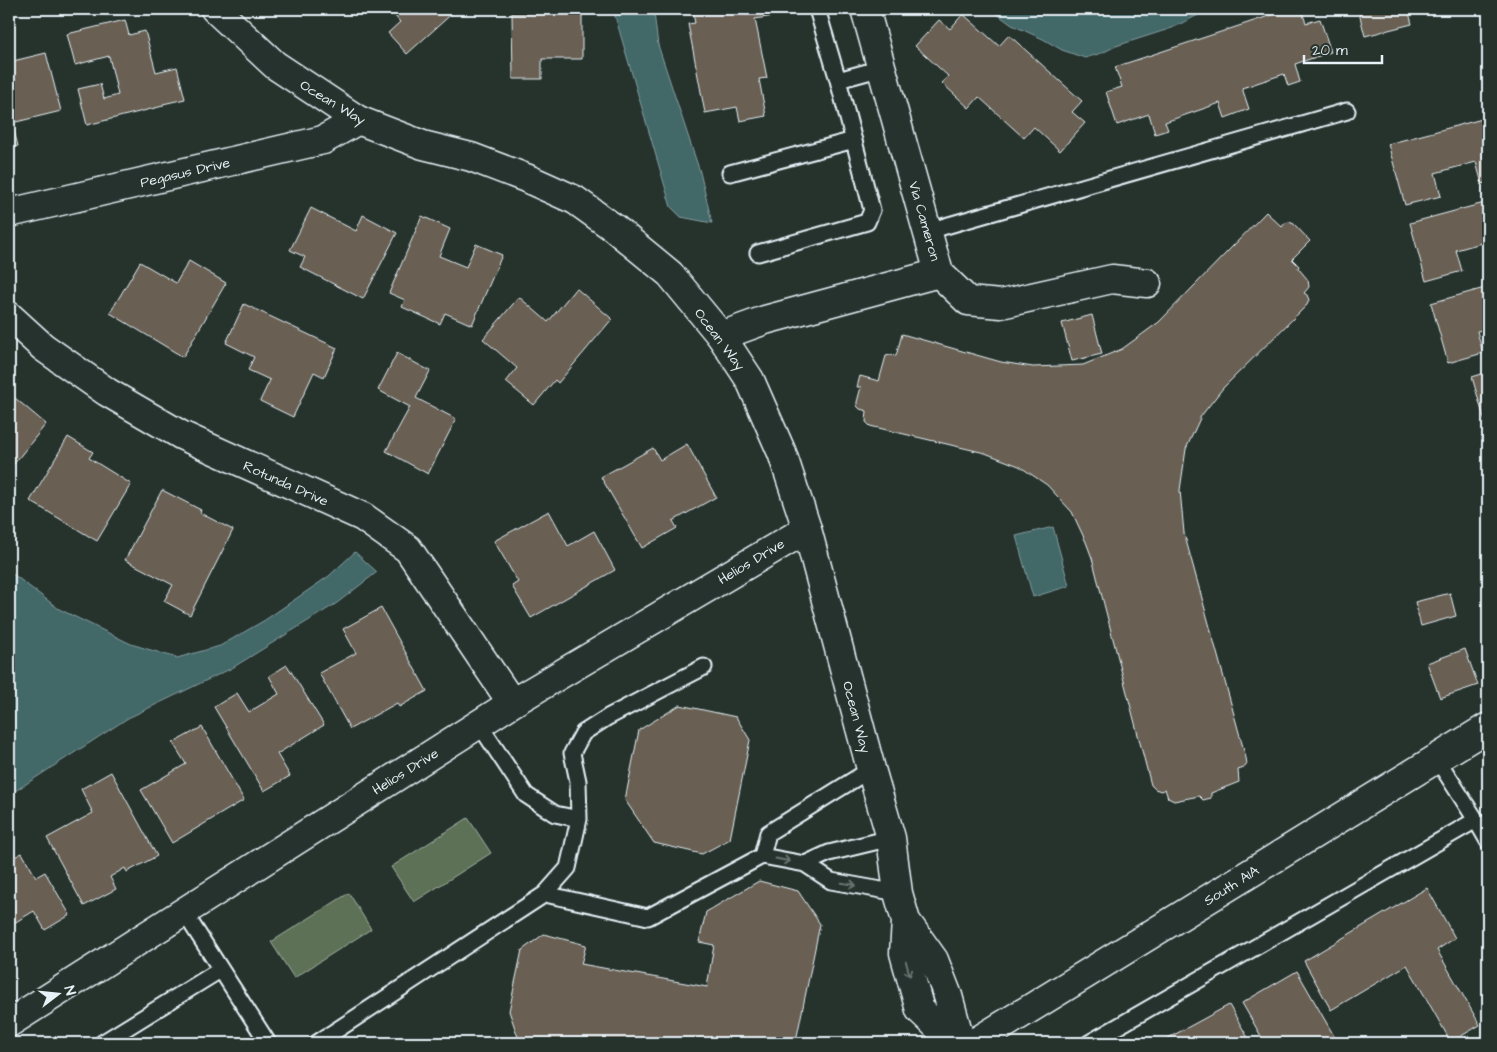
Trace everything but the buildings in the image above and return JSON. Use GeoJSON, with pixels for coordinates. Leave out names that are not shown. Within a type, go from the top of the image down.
{"type":"FeatureCollection","features":[{"type":"Feature","properties":{"kind":"street","name":"Ocean Way"},"geometry":{"type":"LineString","coordinates":[[215,9],[275,65],[358,120],[423,144],[471,157],[526,178],[575,200],[614,228],[670,274],[721,336],[750,380],[782,453],[807,528],[891,838],[898,892],[906,921],[904,953],[920,1010],[955,1043]]}},
{"type":"Feature","properties":{"kind":"street","name":"Via Cameron"},"geometry":{"type":"LineString","coordinates":[[721,336],[766,320],[940,272],[865,9]]}},
{"type":"Feature","properties":{"kind":"street","name":"Pegasus Drive"},"geometry":{"type":"LineString","coordinates":[[9,214],[323,140],[358,120]]}},
{"type":"Feature","properties":{"kind":"street"},"geometry":{"type":"LineString","coordinates":[[940,272],[968,300],[1001,304],[1112,279],[1147,284]]}},
{"type":"Feature","properties":{"kind":"street","name":"Rotunda Drive"},"geometry":{"type":"LineString","coordinates":[[9,316],[43,347],[115,397],[180,435],[363,517],[408,549],[512,703]]}},
{"type":"Feature","properties":{"kind":"street","name":"Helios Drive"},"geometry":{"type":"LineString","coordinates":[[9,1023],[512,703],[807,528]]}},
{"type":"Feature","properties":{"kind":"street","name":"South A1A"},"geometry":{"type":"LineString","coordinates":[[974,1043],[1488,727]]}},
{"type":"Feature","properties":{"kind":"street","name":"Ocean Way"},"geometry":{"type":"LineString","coordinates":[[906,921],[934,960],[948,996],[961,1043]]}},
{"type":"Feature","properties":{"kind":"lane"},"geometry":{"type":"LineString","coordinates":[[758,253],[867,222],[872,210],[818,9]]}},
{"type":"Feature","properties":{"kind":"lane"},"geometry":{"type":"LineString","coordinates":[[838,80],[882,68]]}},
{"type":"Feature","properties":{"kind":"lane"},"geometry":{"type":"LineString","coordinates":[[928,231],[1347,111]]}},
{"type":"Feature","properties":{"kind":"lane"},"geometry":{"type":"LineString","coordinates":[[730,173],[854,140]]}},
{"type":"Feature","properties":{"kind":"lane"},"geometry":{"type":"LineString","coordinates":[[317,1043],[544,894],[568,868],[579,819],[578,781],[572,753],[583,733],[608,717],[704,667]]}},
{"type":"Feature","properties":{"kind":"lane"},"geometry":{"type":"LineString","coordinates":[[479,724],[526,795],[555,814],[579,819]]}},
{"type":"Feature","properties":{"kind":"lane"},"geometry":{"type":"LineString","coordinates":[[1437,759],[1488,841]]}},
{"type":"Feature","properties":{"kind":"lane"},"geometry":{"type":"LineString","coordinates":[[762,856],[768,833],[871,769]]}},
{"type":"Feature","properties":{"kind":"lane"},"geometry":{"type":"LineString","coordinates":[[1089,1043],[1476,820]]}},
{"type":"Feature","properties":{"kind":"lane"},"geometry":{"type":"LineString","coordinates":[[805,864],[829,853],[891,838]]}},
{"type":"Feature","properties":{"kind":"lane"},"geometry":{"type":"LineString","coordinates":[[544,894],[648,918],[762,856],[805,864],[831,880],[898,892]]}},
{"type":"Feature","properties":{"kind":"lane"},"geometry":{"type":"LineString","coordinates":[[184,912],[268,1043]]}},
{"type":"Feature","properties":{"kind":"lane"},"geometry":{"type":"LineString","coordinates":[[102,1043],[220,970]]}},
{"type":"Feature","properties":{"kind":"green space"},"geometry":{"type":"Polygon","coordinates":[[[468,818],[491,853],[414,902],[391,867],[468,818]]]}},
{"type":"Feature","properties":{"kind":"green space"},"geometry":{"type":"Polygon","coordinates":[[[349,893],[371,929],[294,978],[271,942],[349,893]]]}},
{"type":"Feature","properties":{"kind":"water"},"geometry":{"type":"Polygon","coordinates":[[[613,9],[653,9],[658,45],[700,172],[712,223],[681,217],[671,207],[613,9]]]}},
{"type":"Feature","properties":{"kind":"water"},"geometry":{"type":"Polygon","coordinates":[[[990,9],[1216,9],[1198,15],[1172,28],[1085,58],[1062,50],[1012,25],[990,9]]]}},
{"type":"Feature","properties":{"kind":"water"},"geometry":{"type":"Polygon","coordinates":[[[1053,527],[1069,586],[1033,597],[1016,536],[1053,527]]]}},
{"type":"Feature","properties":{"kind":"water"},"geometry":{"type":"Polygon","coordinates":[[[355,552],[377,572],[337,603],[232,668],[128,718],[9,795],[9,571],[59,609],[131,644],[177,658],[220,646],[265,620],[329,576],[355,552]]]}}]}
